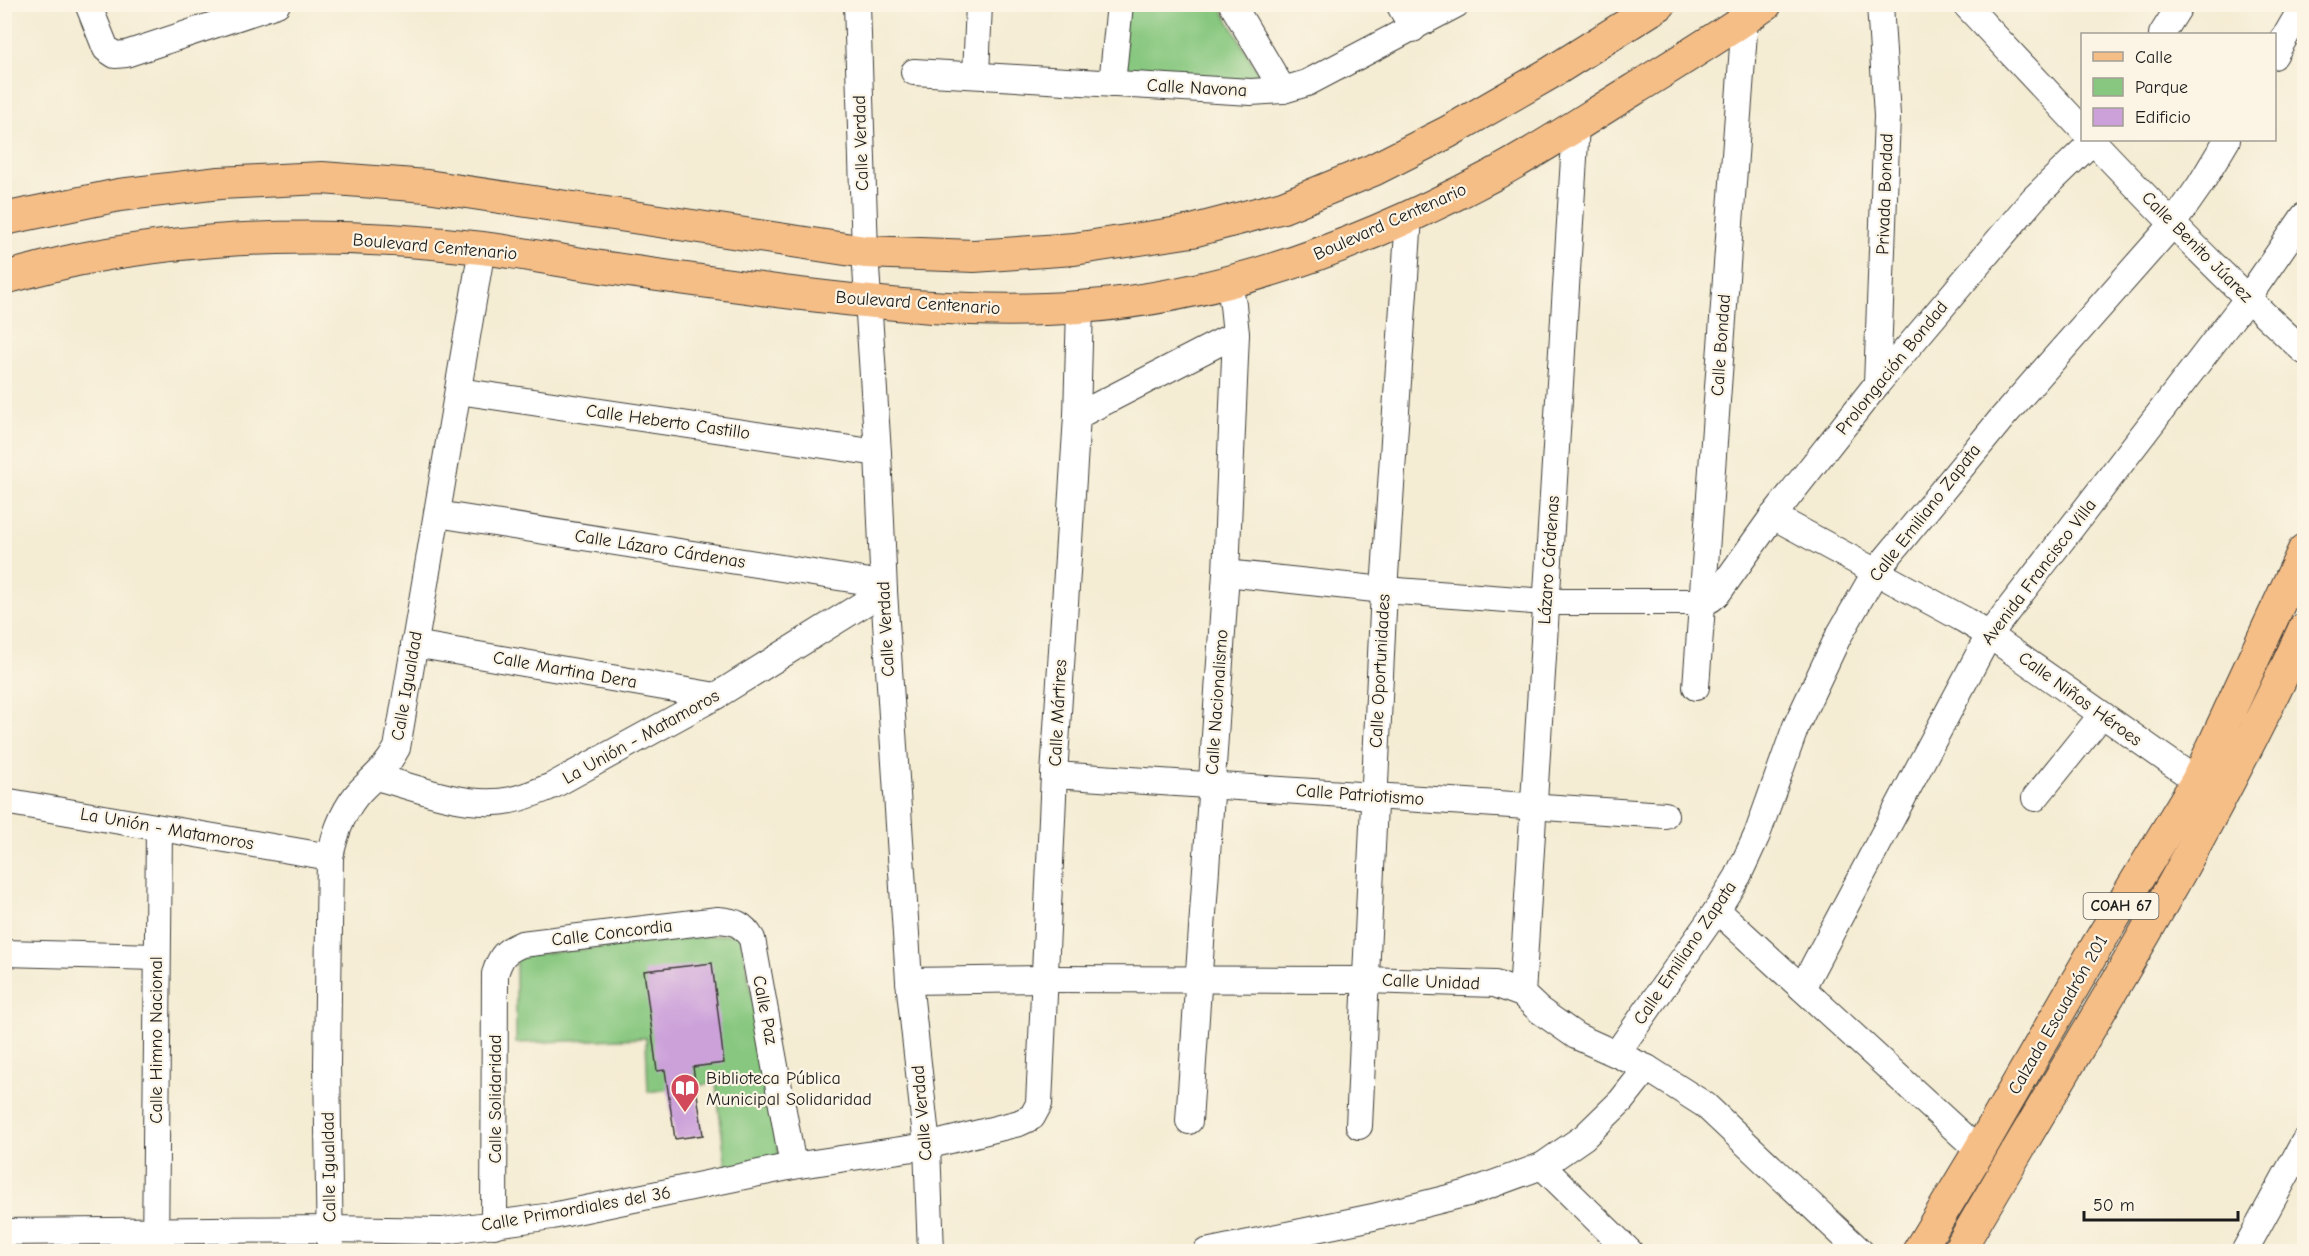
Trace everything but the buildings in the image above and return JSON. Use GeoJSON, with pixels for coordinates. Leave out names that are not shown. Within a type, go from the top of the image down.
{"type":"FeatureCollection","features":[{"type":"Feature","properties":{"kind":"main road"},"geometry":{"type":"LineString","coordinates":[[4,219],[119,195],[219,183],[322,178],[427,186],[865,252],[974,256],[1074,249],[1192,231],[1283,207],[1373,170],[1448,132],[1552,72],[1660,4]]}},
{"type":"Feature","properties":{"kind":"main road","name":"Boulevard Centenario"},"geometry":{"type":"LineString","coordinates":[[4,278],[77,260],[168,246],[261,238],[368,238],[482,248],[657,275],[868,303],[974,310],[1080,307],[1148,299],[1229,283],[1310,257],[1409,218],[1493,175],[1576,126],[1750,9]]}},
{"type":"Feature","properties":{"kind":"main road","name":"Calzada Escuadrón 201"},"geometry":{"type":"LineString","coordinates":[[1917,1251],[1979,1151],[2098,944],[2197,781],[2304,550]]}},
{"type":"Feature","properties":{"kind":"main road","name":"Calzada Escuadrón 201"},"geometry":{"type":"LineString","coordinates":[[1959,1251],[2171,887],[2231,777],[2304,629]]}},
{"type":"Feature","properties":{"kind":"street"},"geometry":{"type":"LineString","coordinates":[[88,4],[106,49],[115,55],[126,54],[277,4]]}},
{"type":"Feature","properties":{"kind":"street","name":"Calle Verdad"},"geometry":{"type":"LineString","coordinates":[[857,4],[865,252],[878,453],[883,588],[909,981],[927,1146],[931,1251]]}},
{"type":"Feature","properties":{"kind":"street"},"geometry":{"type":"LineString","coordinates":[[976,75],[979,4]]}},
{"type":"Feature","properties":{"kind":"street"},"geometry":{"type":"LineString","coordinates":[[1112,84],[1120,4]]}},
{"type":"Feature","properties":{"kind":"street","name":"Calle Navona"},"geometry":{"type":"LineString","coordinates":[[1232,4],[1283,90]]}},
{"type":"Feature","properties":{"kind":"street"},"geometry":{"type":"LineString","coordinates":[[1399,4],[1413,29]]}},
{"type":"Feature","properties":{"kind":"street","name":"Calle Navona"},"geometry":{"type":"LineString","coordinates":[[914,72],[1251,92],[1283,90],[1307,83],[1457,4]]}},
{"type":"Feature","properties":{"kind":"street","name":"Privada Bondad"},"geometry":{"type":"LineString","coordinates":[[1877,384],[1887,116],[1880,4]]}},
{"type":"Feature","properties":{"kind":"street","name":"Calle Benito Júarez"},"geometry":{"type":"LineString","coordinates":[[1965,4],[2081,126]]}},
{"type":"Feature","properties":{"kind":"street"},"geometry":{"type":"LineString","coordinates":[[2163,33],[2181,4]]}},
{"type":"Feature","properties":{"kind":"street"},"geometry":{"type":"LineString","coordinates":[[2276,53],[2304,4]]}},
{"type":"Feature","properties":{"kind":"street","name":"Calle Bondad"},"geometry":{"type":"LineString","coordinates":[[1696,687],[1750,9]]}},
{"type":"Feature","properties":{"kind":"street","name":"Lázaro Cárdenas"},"geometry":{"type":"LineString","coordinates":[[1522,994],[1576,126]]}},
{"type":"Feature","properties":{"kind":"street","name":"Prolongación Bondad"},"geometry":{"type":"LineString","coordinates":[[1701,602],[1711,599],[1718,593],[1773,516],[1877,384],[2034,198],[2087,141]]}},
{"type":"Feature","properties":{"kind":"street","name":"Calle Benito Júarez"},"geometry":{"type":"LineString","coordinates":[[2095,141],[2172,225],[2304,351]]}},
{"type":"Feature","properties":{"kind":"street","name":"Calle Emiliano Zapata"},"geometry":{"type":"LineString","coordinates":[[1617,1053],[1717,910],[1738,876],[1757,835],[1796,726],[1838,637],[1876,571],[2002,418],[2172,225],[2226,141]]}},
{"type":"Feature","properties":{"kind":"street","name":"Avenida Francisco Villa"},"geometry":{"type":"LineString","coordinates":[[1802,988],[1989,635],[2247,299],[2304,216]]}},
{"type":"Feature","properties":{"kind":"street","name":"Calle Oportunidades"},"geometry":{"type":"LineString","coordinates":[[1359,1126],[1384,590],[1409,218]]}},
{"type":"Feature","properties":{"kind":"street","name":"Calle Igualdad"},"geometry":{"type":"LineString","coordinates":[[330,1240],[327,1065],[330,857],[338,826],[347,807],[360,791],[388,765],[397,748],[482,248]]}},
{"type":"Feature","properties":{"kind":"street","name":"Calle Nacionalismo"},"geometry":{"type":"LineString","coordinates":[[1189,1121],[1226,573],[1236,334],[1229,283]]}},
{"type":"Feature","properties":{"kind":"street","name":"Calle Mártires"},"geometry":{"type":"LineString","coordinates":[[1032,1117],[1039,1104],[1054,775],[1077,416],[1080,307]]}},
{"type":"Feature","properties":{"kind":"street"},"geometry":{"type":"LineString","coordinates":[[1077,416],[1236,334]]}},
{"type":"Feature","properties":{"kind":"street","name":"Calle Heberto Castillo"},"geometry":{"type":"LineString","coordinates":[[458,391],[878,453]]}},
{"type":"Feature","properties":{"kind":"street","name":"Calle Lázaro Cárdenas"},"geometry":{"type":"LineString","coordinates":[[437,514],[883,588]]}},
{"type":"Feature","properties":{"kind":"street","name":"Calle Niños Héroes"},"geometry":{"type":"LineString","coordinates":[[1773,516],[1989,635],[2101,716],[2197,781]]}},
{"type":"Feature","properties":{"kind":"street"},"geometry":{"type":"LineString","coordinates":[[1226,573],[1384,590],[1546,602],[1701,602]]}},
{"type":"Feature","properties":{"kind":"street","name":"La Unión - Matamoros"},"geometry":{"type":"LineString","coordinates":[[376,777],[460,800],[495,802],[525,796],[552,786],[716,696],[883,588]]}},
{"type":"Feature","properties":{"kind":"street","name":"Calle Martina Dera"},"geometry":{"type":"LineString","coordinates":[[414,644],[716,696]]}},
{"type":"Feature","properties":{"kind":"street"},"geometry":{"type":"LineString","coordinates":[[2035,798],[2101,716]]}},
{"type":"Feature","properties":{"kind":"street","name":"Calle Patriotismo"},"geometry":{"type":"LineString","coordinates":[[1054,775],[1665,815]]}},
{"type":"Feature","properties":{"kind":"street","name":"La Unión - Matamoros"},"geometry":{"type":"LineString","coordinates":[[4,801],[330,857]]}},
{"type":"Feature","properties":{"kind":"street","name":"Calle Himno Nacional"},"geometry":{"type":"LineString","coordinates":[[155,1241],[159,828]]}},
{"type":"Feature","properties":{"kind":"street"},"geometry":{"type":"LineString","coordinates":[[1717,910],[1979,1151]]}},
{"type":"Feature","properties":{"kind":"street","name":"Calle Concordia"},"geometry":{"type":"LineString","coordinates":[[495,974],[507,950],[522,944],[718,920],[733,921],[744,927]]}},
{"type":"Feature","properties":{"kind":"street","name":"Calle Paz"},"geometry":{"type":"LineString","coordinates":[[744,927],[752,939],[793,1166]]}},
{"type":"Feature","properties":{"kind":"street"},"geometry":{"type":"LineString","coordinates":[[4,953],[157,957]]}},
{"type":"Feature","properties":{"kind":"street","name":"Calle Solidaridad"},"geometry":{"type":"LineString","coordinates":[[494,1225],[495,974]]}},
{"type":"Feature","properties":{"kind":"street","name":"Calle Unidad"},"geometry":{"type":"LineString","coordinates":[[909,981],[1365,980],[1495,984],[1522,994],[1539,1010],[1576,1036],[1647,1068],[1705,1105],[1861,1251]]}},
{"type":"Feature","properties":{"kind":"street"},"geometry":{"type":"LineString","coordinates":[[1206,1251],[1373,1217],[1468,1193],[1542,1166],[1584,1137],[1621,1101],[1647,1068]]}},
{"type":"Feature","properties":{"kind":"street","name":"Calle Primordiales del 36"},"geometry":{"type":"LineString","coordinates":[[4,1232],[155,1241],[330,1240],[443,1232],[620,1203],[793,1166],[927,1146],[1019,1124],[1032,1117]]}},
{"type":"Feature","properties":{"kind":"street"},"geometry":{"type":"LineString","coordinates":[[2244,1251],[2304,1142]]}},
{"type":"Feature","properties":{"kind":"street"},"geometry":{"type":"LineString","coordinates":[[1542,1166],[1630,1251]]}},
{"type":"Feature","properties":{"kind":"green space"},"geometry":{"type":"Polygon","coordinates":[[[1219,4],[1265,85],[1119,81],[1126,5],[1219,4]]]}},
{"type":"Feature","properties":{"kind":"green space"},"geometry":{"type":"Polygon","coordinates":[[[741,933],[780,1160],[726,1169],[716,1083],[648,1092],[646,1038],[516,1043],[516,956],[741,933]]]}},
{"type":"Feature","properties":{"kind":"place","name":"Biblioteca Pública Municipal Solidaridad"},"geometry":{"type":"Point","coordinates":[685,1114]}}]}
